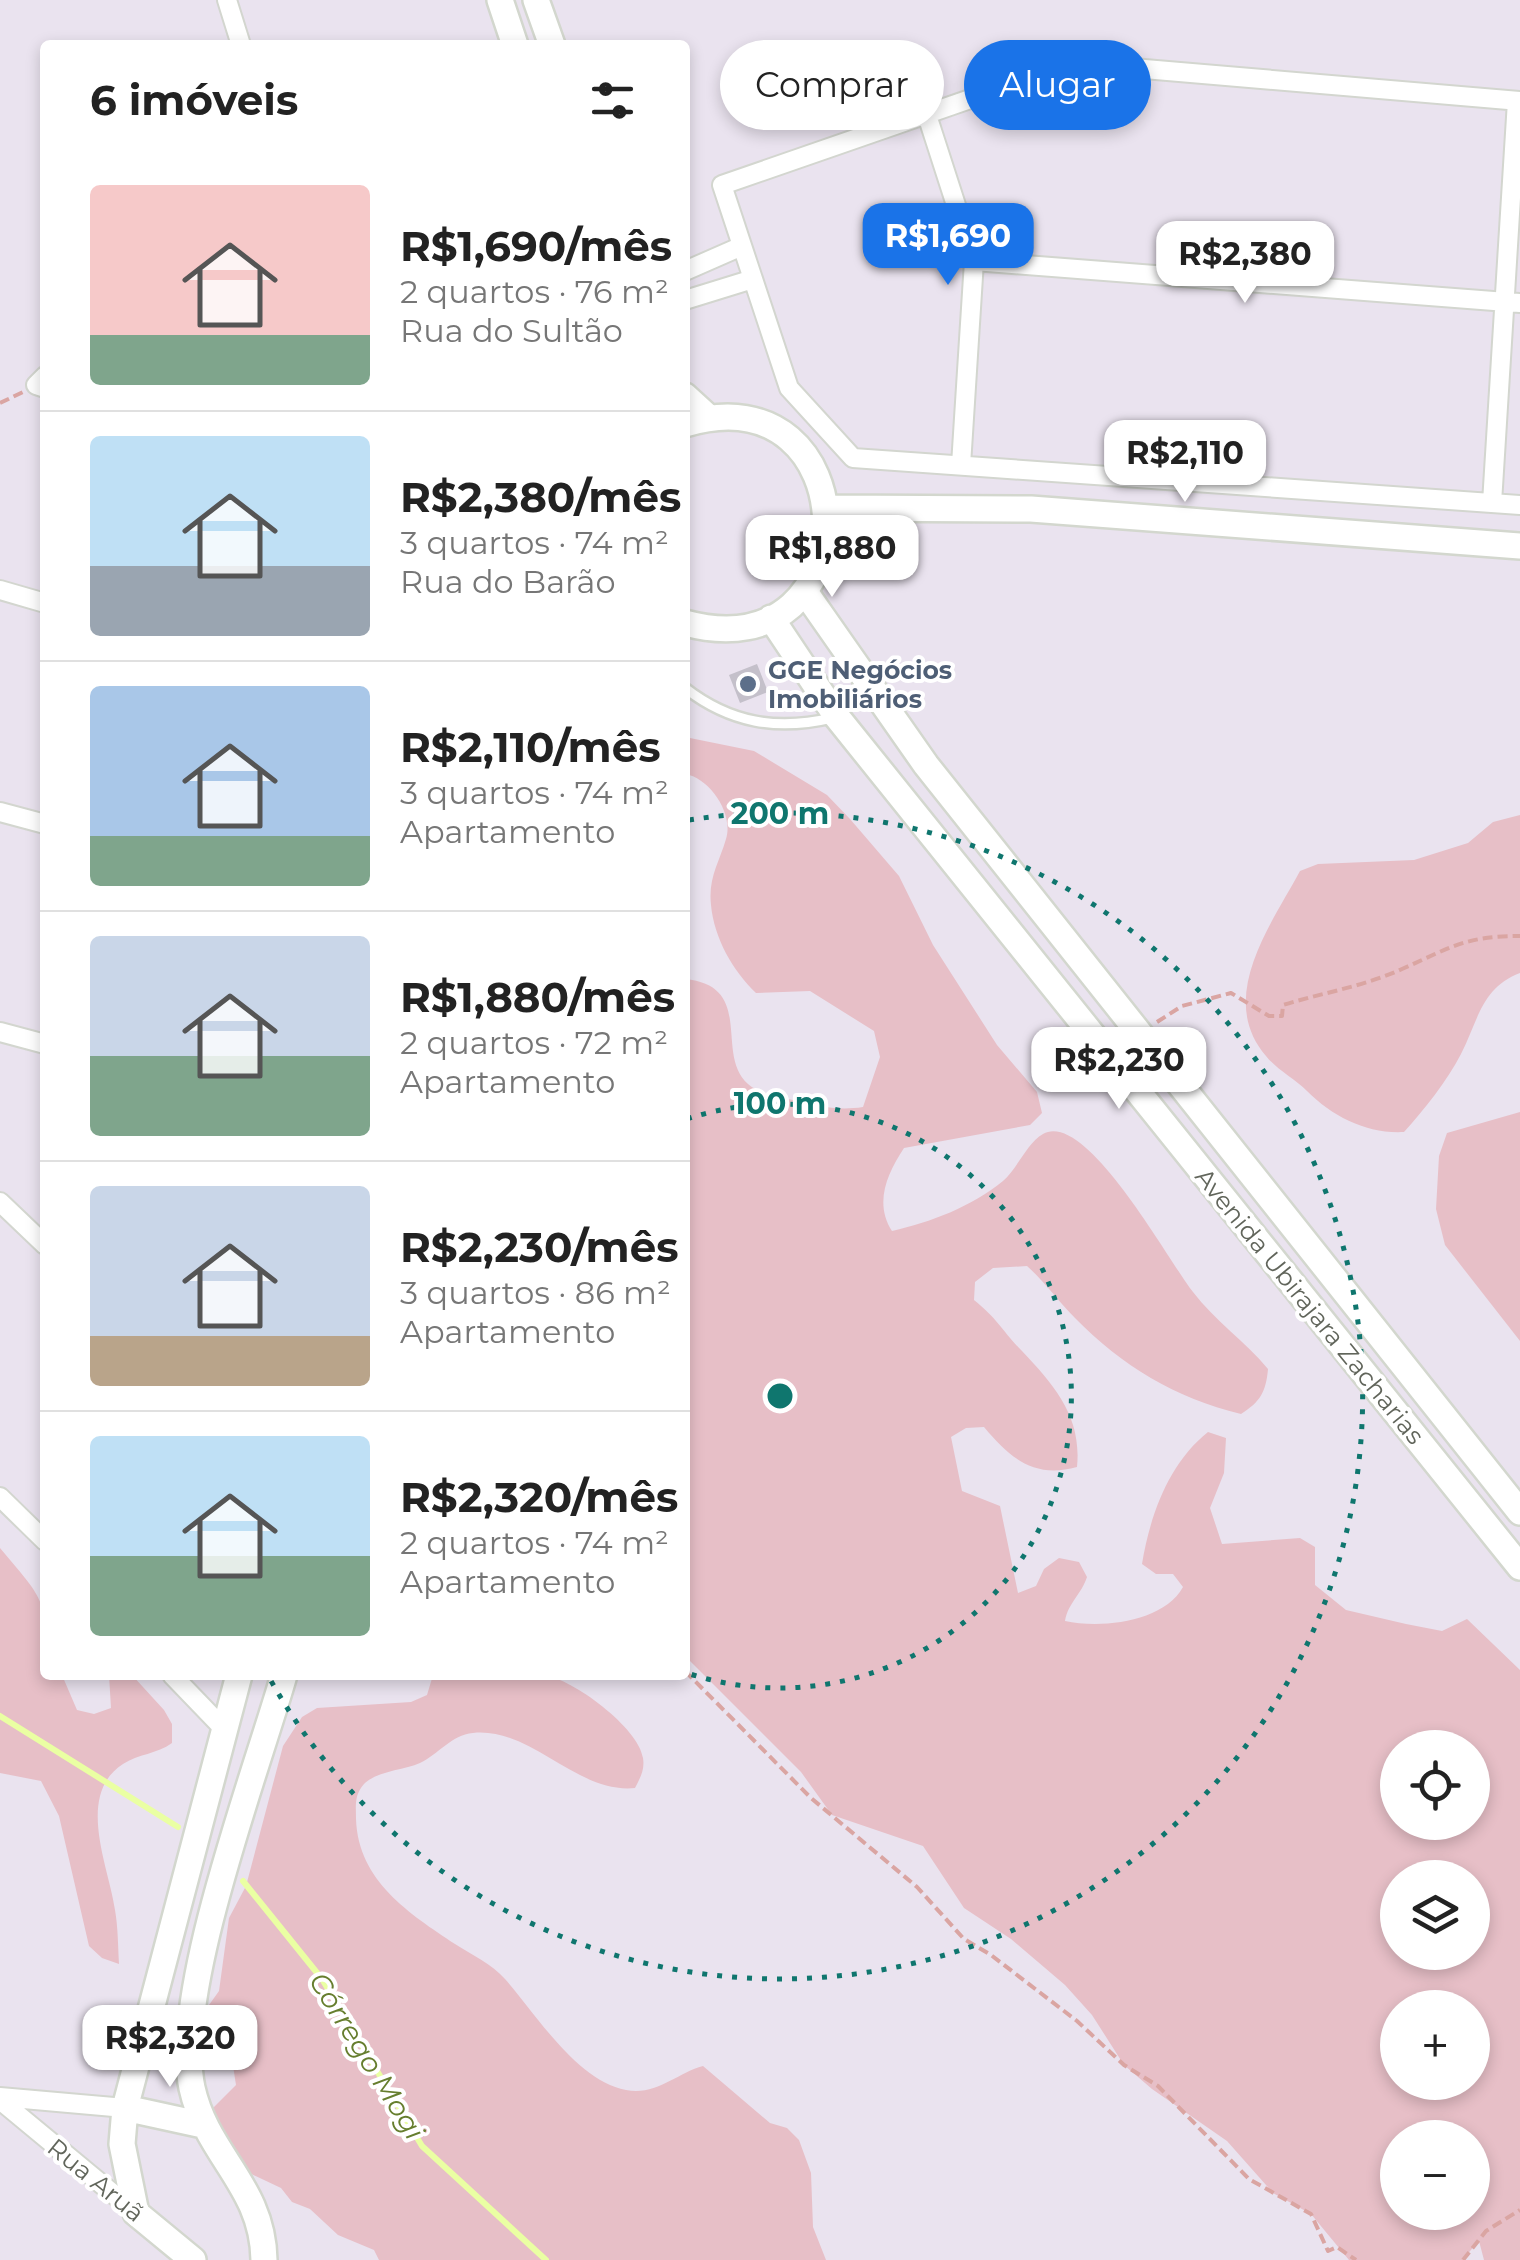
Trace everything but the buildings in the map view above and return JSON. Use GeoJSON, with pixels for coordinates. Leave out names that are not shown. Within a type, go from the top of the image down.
{"type":"FeatureCollection","features":[{"type":"Feature","properties":{"kind":"main road"},"geometry":{"type":"LineString","coordinates":[[500,0],[513,40]]}},
{"type":"Feature","properties":{"kind":"main road"},"geometry":{"type":"LineString","coordinates":[[536,0],[550,40]]}},
{"type":"Feature","properties":{"kind":"main road"},"geometry":{"type":"LineString","coordinates":[[690,624],[715,630],[744,628],[771,618],[804,592],[820,566],[828,538],[828,508],[819,476],[800,449],[773,429],[741,418],[696,420]]}},
{"type":"Feature","properties":{"kind":"main road"},"geometry":{"type":"LineString","coordinates":[[828,508],[1031,510],[1520,546]]}},
{"type":"Feature","properties":{"kind":"main road","name":"Avenida Ubirajara Zacharias"},"geometry":{"type":"LineString","coordinates":[[804,592],[926,765],[1520,1512]]}},
{"type":"Feature","properties":{"kind":"main road","name":"Avenida Ubirajara Zacharias"},"geometry":{"type":"LineString","coordinates":[[771,618],[837,716],[1520,1567]]}},
{"type":"Feature","properties":{"kind":"main road"},"geometry":{"type":"LineString","coordinates":[[136,2213],[122,2144],[125,2108],[237,1680]]}},
{"type":"Feature","properties":{"kind":"main road"},"geometry":{"type":"LineString","coordinates":[[264,2260],[254,2202],[202,2125],[191,2084],[191,2034],[204,1948],[283,1680]]}},
{"type":"Feature","properties":{"kind":"main road"},"geometry":{"type":"LineString","coordinates":[[125,2108],[202,2125]]}},
{"type":"Feature","properties":{"kind":"main road","name":"Rua Aruã"},"geometry":{"type":"LineString","coordinates":[[136,2213],[193,2260]]}},
{"type":"Feature","properties":{"kind":"street"},"geometry":{"type":"LineString","coordinates":[[227,0],[239,40]]}},
{"type":"Feature","properties":{"kind":"street"},"geometry":{"type":"LineString","coordinates":[[944,106],[1074,64],[1518,101],[1512,302],[1492,503]]}},
{"type":"Feature","properties":{"kind":"street"},"geometry":{"type":"LineString","coordinates":[[876,130],[722,185],[788,388],[853,458],[1520,505]]}},
{"type":"Feature","properties":{"kind":"street"},"geometry":{"type":"LineString","coordinates":[[932,130],[974,261],[960,465]]}},
{"type":"Feature","properties":{"kind":"street"},"geometry":{"type":"LineString","coordinates":[[690,269],[742,246]]}},
{"type":"Feature","properties":{"kind":"street"},"geometry":{"type":"LineString","coordinates":[[974,261],[1512,302]]}},
{"type":"Feature","properties":{"kind":"street"},"geometry":{"type":"LineString","coordinates":[[690,298],[753,279]]}},
{"type":"Feature","properties":{"kind":"street"},"geometry":{"type":"LineString","coordinates":[[0,590],[40,602]]}},
{"type":"Feature","properties":{"kind":"street"},"geometry":{"type":"LineString","coordinates":[[0,812],[40,823]]}},
{"type":"Feature","properties":{"kind":"street"},"geometry":{"type":"LineString","coordinates":[[0,1032],[40,1043]]}},
{"type":"Feature","properties":{"kind":"street"},"geometry":{"type":"LineString","coordinates":[[0,1202],[40,1241]]}},
{"type":"Feature","properties":{"kind":"street"},"geometry":{"type":"LineString","coordinates":[[0,1497],[40,1536]]}},
{"type":"Feature","properties":{"kind":"street"},"geometry":{"type":"LineString","coordinates":[[177,1680],[223,1728]]}},
{"type":"Feature","properties":{"kind":"street"},"geometry":{"type":"LineString","coordinates":[[0,2098],[125,2108]]}},
{"type":"Feature","properties":{"kind":"street","name":"Rua Aruã"},"geometry":{"type":"LineString","coordinates":[[0,2098],[136,2213]]}},
{"type":"Feature","properties":{"kind":"lane"},"geometry":{"type":"LineString","coordinates":[[690,691],[740,720],[803,725],[837,716]]}},
{"type":"Feature","properties":{"kind":"path"},"geometry":{"type":"LineString","coordinates":[[0,403],[40,384]]}},
{"type":"Feature","properties":{"kind":"path"},"geometry":{"type":"LineString","coordinates":[[1139,1030],[1216,994],[1231,993],[1270,1016],[1282,1016],[1283,1005],[1400,970],[1442,947],[1471,939],[1520,936]]}},
{"type":"Feature","properties":{"kind":"path"},"geometry":{"type":"LineString","coordinates":[[690,1675],[811,1798],[916,1887],[964,1939],[990,1954],[1077,2021],[1124,2065],[1158,2086],[1249,2179],[1311,2214],[1328,2252],[1337,2247],[1356,2260]]}},
{"type":"Feature","properties":{"kind":"path"},"geometry":{"type":"LineString","coordinates":[[1463,2260],[1486,2230],[1520,2210]]}},
{"type":"Feature","properties":{"kind":"shaded area"},"geometry":{"type":"Polygon","coordinates":[[[690,738],[754,751],[827,795],[899,876],[933,945],[997,1045],[1037,1092],[1042,1113],[1030,1125],[904,1148],[892,1168],[883,1199],[892,1231],[936,1218],[978,1199],[1008,1176],[1037,1138],[1061,1132],[1103,1165],[1193,1292],[1268,1369],[1261,1396],[1248,1410],[1241,1414],[1217,1407],[1151,1378],[1111,1351],[1027,1266],[993,1268],[975,1282],[974,1300],[1055,1390],[1075,1433],[1077,1467],[1062,1470],[1024,1463],[984,1427],[966,1428],[951,1437],[962,1491],[1000,1506],[1018,1593],[1036,1586],[1044,1569],[1059,1558],[1079,1562],[1087,1577],[1065,1621],[1096,1624],[1130,1620],[1174,1599],[1183,1587],[1173,1574],[1156,1574],[1142,1564],[1163,1491],[1182,1459],[1208,1432],[1226,1438],[1224,1473],[1210,1508],[1222,1544],[1300,1538],[1315,1547],[1315,1585],[1346,1610],[1442,1631],[1467,1619],[1520,1670],[1520,2260],[1484,2260],[1479,2241],[1462,2260],[1349,2260],[1311,2214],[1273,2193],[1227,2141],[1124,2065],[1092,2015],[1065,1985],[1011,1939],[964,1908],[923,1846],[832,1815],[801,1772],[690,1661],[690,980],[707,984],[720,994],[727,1007],[738,1071],[758,1090],[828,1107],[863,1107],[880,1057],[874,1031],[810,991],[756,993],[732,964],[716,930],[710,895],[728,829],[718,799],[703,782],[690,776],[690,738]]]}},
{"type":"Feature","properties":{"kind":"shaded area"},"geometry":{"type":"Polygon","coordinates":[[[1520,815],[1520,973],[1507,979],[1489,997],[1449,1074],[1404,1132],[1364,1127],[1339,1116],[1270,1061],[1252,1034],[1246,1010],[1253,962],[1300,871],[1318,864],[1414,860],[1468,843],[1493,822],[1520,815]]]}},
{"type":"Feature","properties":{"kind":"shaded area"},"geometry":{"type":"Polygon","coordinates":[[[1520,1112],[1520,1341],[1445,1245],[1436,1209],[1439,1156],[1447,1133],[1520,1112]]]}},
{"type":"Feature","properties":{"kind":"shaded area"},"geometry":{"type":"Polygon","coordinates":[[[0,1548],[40,1603],[40,1680],[64,1680],[77,1710],[94,1714],[111,1708],[109,1680],[137,1680],[172,1724],[172,1743],[123,1764],[109,1777],[101,1794],[99,1832],[115,1910],[119,1964],[102,1958],[89,1946],[59,1816],[41,1781],[0,1773],[0,1548]]]}},
{"type":"Feature","properties":{"kind":"shaded area"},"geometry":{"type":"Polygon","coordinates":[[[432,1680],[560,1680],[603,1707],[630,1733],[639,1746],[643,1770],[635,1788],[614,1787],[573,1772],[515,1740],[494,1734],[458,1737],[420,1763],[376,1776],[361,1788],[356,1805],[359,1841],[376,1878],[404,1908],[500,1974],[558,2044],[591,2074],[608,2084],[637,2091],[657,2087],[703,2066],[770,2123],[787,2128],[799,2140],[811,2173],[813,2227],[826,2260],[379,2260],[374,2250],[338,2235],[310,2209],[292,2202],[281,2188],[247,2172],[235,2158],[212,2109],[236,2085],[233,2066],[200,2054],[199,2019],[219,1991],[229,1918],[246,1886],[283,1746],[302,1717],[317,1708],[411,1702],[427,1695],[432,1680]]]}},
{"type":"Feature","properties":{"kind":"waterway","name":"Córrego Mogi"},"geometry":{"type":"LineString","coordinates":[[0,1716],[178,1827]]}},
{"type":"Feature","properties":{"kind":"waterway","name":"Córrego Mogi"},"geometry":{"type":"LineString","coordinates":[[243,1881],[322,1979],[422,2146],[546,2260]]}},
{"type":"Feature","properties":{"kind":"place","name":"GGE Negócios Imobiliários"},"geometry":{"type":"Point","coordinates":[748,684]}}]}
